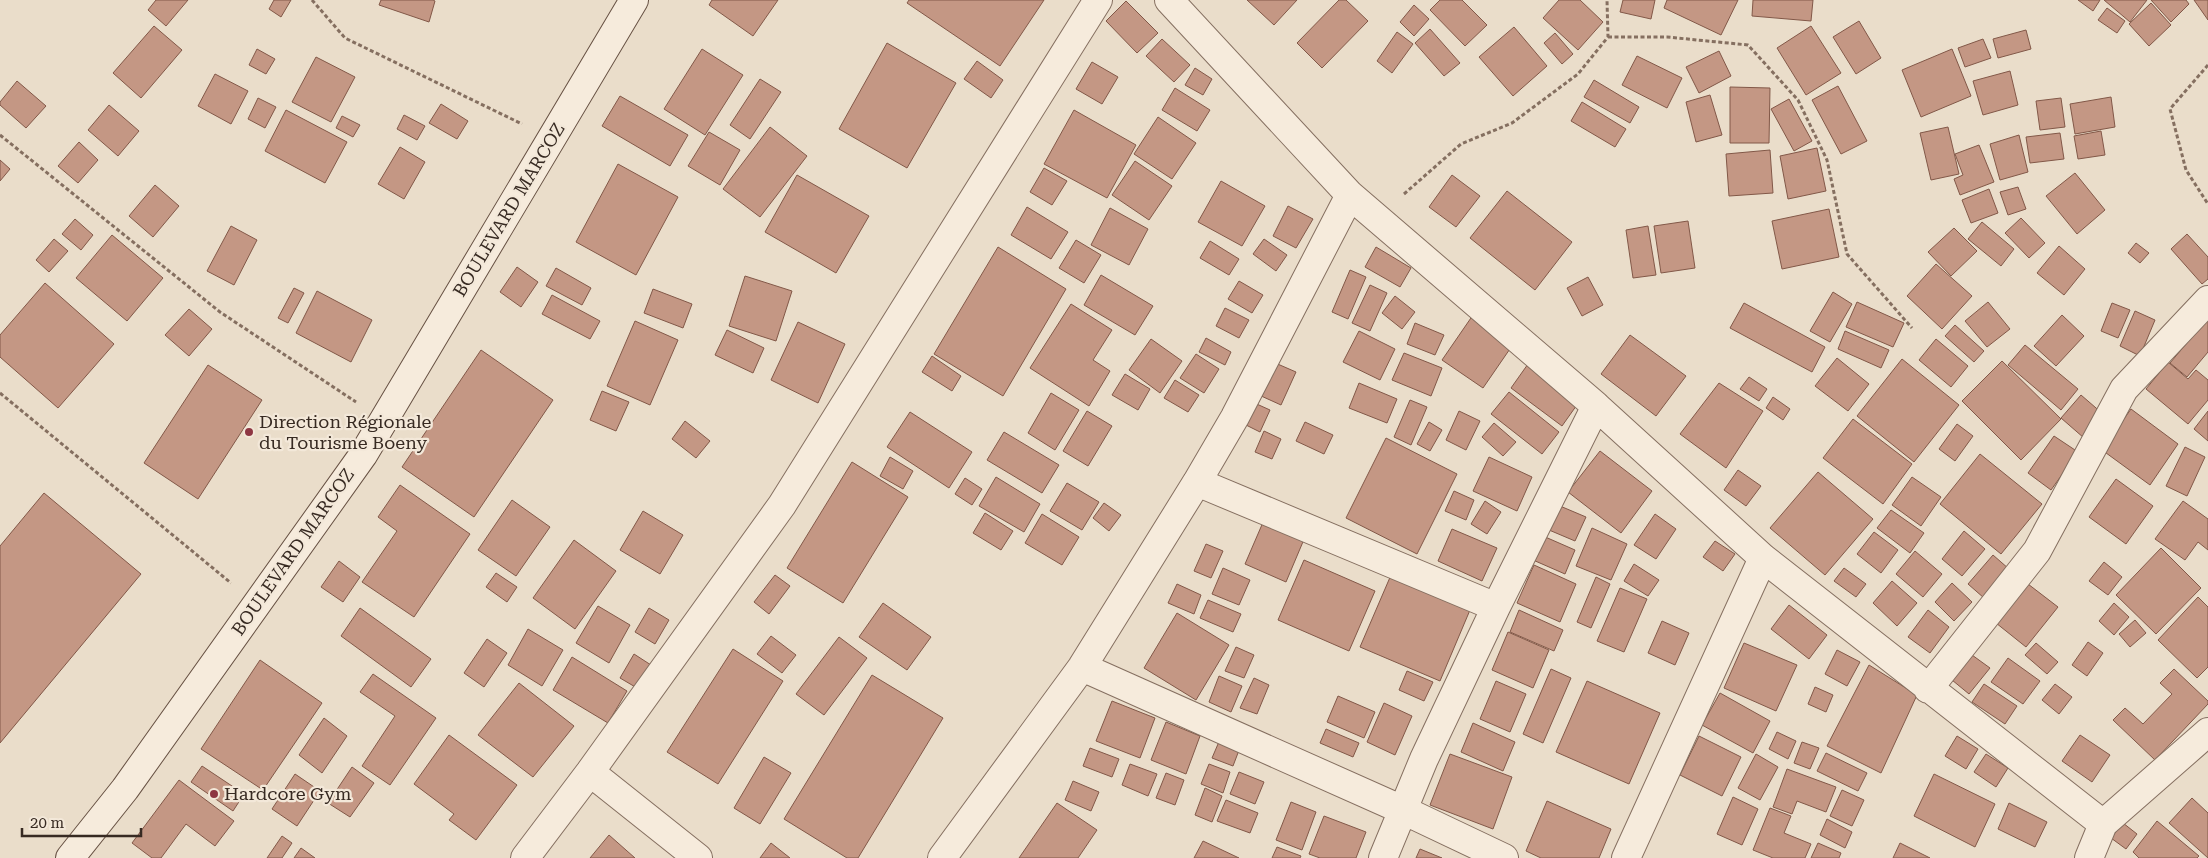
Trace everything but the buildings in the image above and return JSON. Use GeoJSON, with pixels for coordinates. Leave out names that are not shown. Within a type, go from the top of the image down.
{"type":"FeatureCollection","features":[{"type":"Feature","properties":{"kind":"street","name":"BOULEVARD MARCOZ"},"geometry":{"type":"LineString","coordinates":[[70,858],[125,789],[363,455],[634,0]]}},
{"type":"Feature","properties":{"kind":"street"},"geometry":{"type":"LineString","coordinates":[[525,858],[590,772],[782,505],[1098,0]]}},
{"type":"Feature","properties":{"kind":"street"},"geometry":{"type":"LineString","coordinates":[[1169,0],[1350,195],[1596,406],[1763,558],[1928,689],[2103,824]]}},
{"type":"Feature","properties":{"kind":"street"},"geometry":{"type":"LineString","coordinates":[[947,857],[1082,667],[1197,482],[1235,417],[1350,195]]}},
{"type":"Feature","properties":{"kind":"street"},"geometry":{"type":"LineString","coordinates":[[1928,689],[2037,551],[2124,389],[2208,300]]}},
{"type":"Feature","properties":{"kind":"street"},"geometry":{"type":"LineString","coordinates":[[1383,858],[1405,811],[1424,759],[1496,607],[1596,406]]}},
{"type":"Feature","properties":{"kind":"street"},"geometry":{"type":"LineString","coordinates":[[1197,482],[1496,607]]}},
{"type":"Feature","properties":{"kind":"street"},"geometry":{"type":"LineString","coordinates":[[1626,858],[1763,558]]}},
{"type":"Feature","properties":{"kind":"street"},"geometry":{"type":"LineString","coordinates":[[1082,667],[1405,811],[1504,858]]}},
{"type":"Feature","properties":{"kind":"street"},"geometry":{"type":"LineString","coordinates":[[2089,858],[2103,824],[2208,732]]}},
{"type":"Feature","properties":{"kind":"street"},"geometry":{"type":"LineString","coordinates":[[590,772],[698,858]]}},
{"type":"Feature","properties":{"kind":"path"},"geometry":{"type":"LineString","coordinates":[[312,0],[345,38],[552,138]]}},
{"type":"Feature","properties":{"kind":"path"},"geometry":{"type":"LineString","coordinates":[[1377,218],[1460,144],[1512,123],[1578,74],[1608,37],[1607,0]]}},
{"type":"Feature","properties":{"kind":"path"},"geometry":{"type":"LineString","coordinates":[[1608,37],[1666,37],[1748,45],[1798,100],[1828,160],[1847,254],[1912,328]]}},
{"type":"Feature","properties":{"kind":"path"},"geometry":{"type":"LineString","coordinates":[[2208,65],[2170,109],[2186,170],[2208,204]]}},
{"type":"Feature","properties":{"kind":"path"},"geometry":{"type":"LineString","coordinates":[[0,135],[220,312],[306,371],[384,419]]}},
{"type":"Feature","properties":{"kind":"path"},"geometry":{"type":"LineString","coordinates":[[0,393],[257,604]]}},
{"type":"Feature","properties":{"kind":"place","name":"Direction Régionale du Tourisme Boeny"},"geometry":{"type":"Point","coordinates":[249,432]}},
{"type":"Feature","properties":{"kind":"place","name":"Hardcore Gym"},"geometry":{"type":"Point","coordinates":[214,794]}}]}
